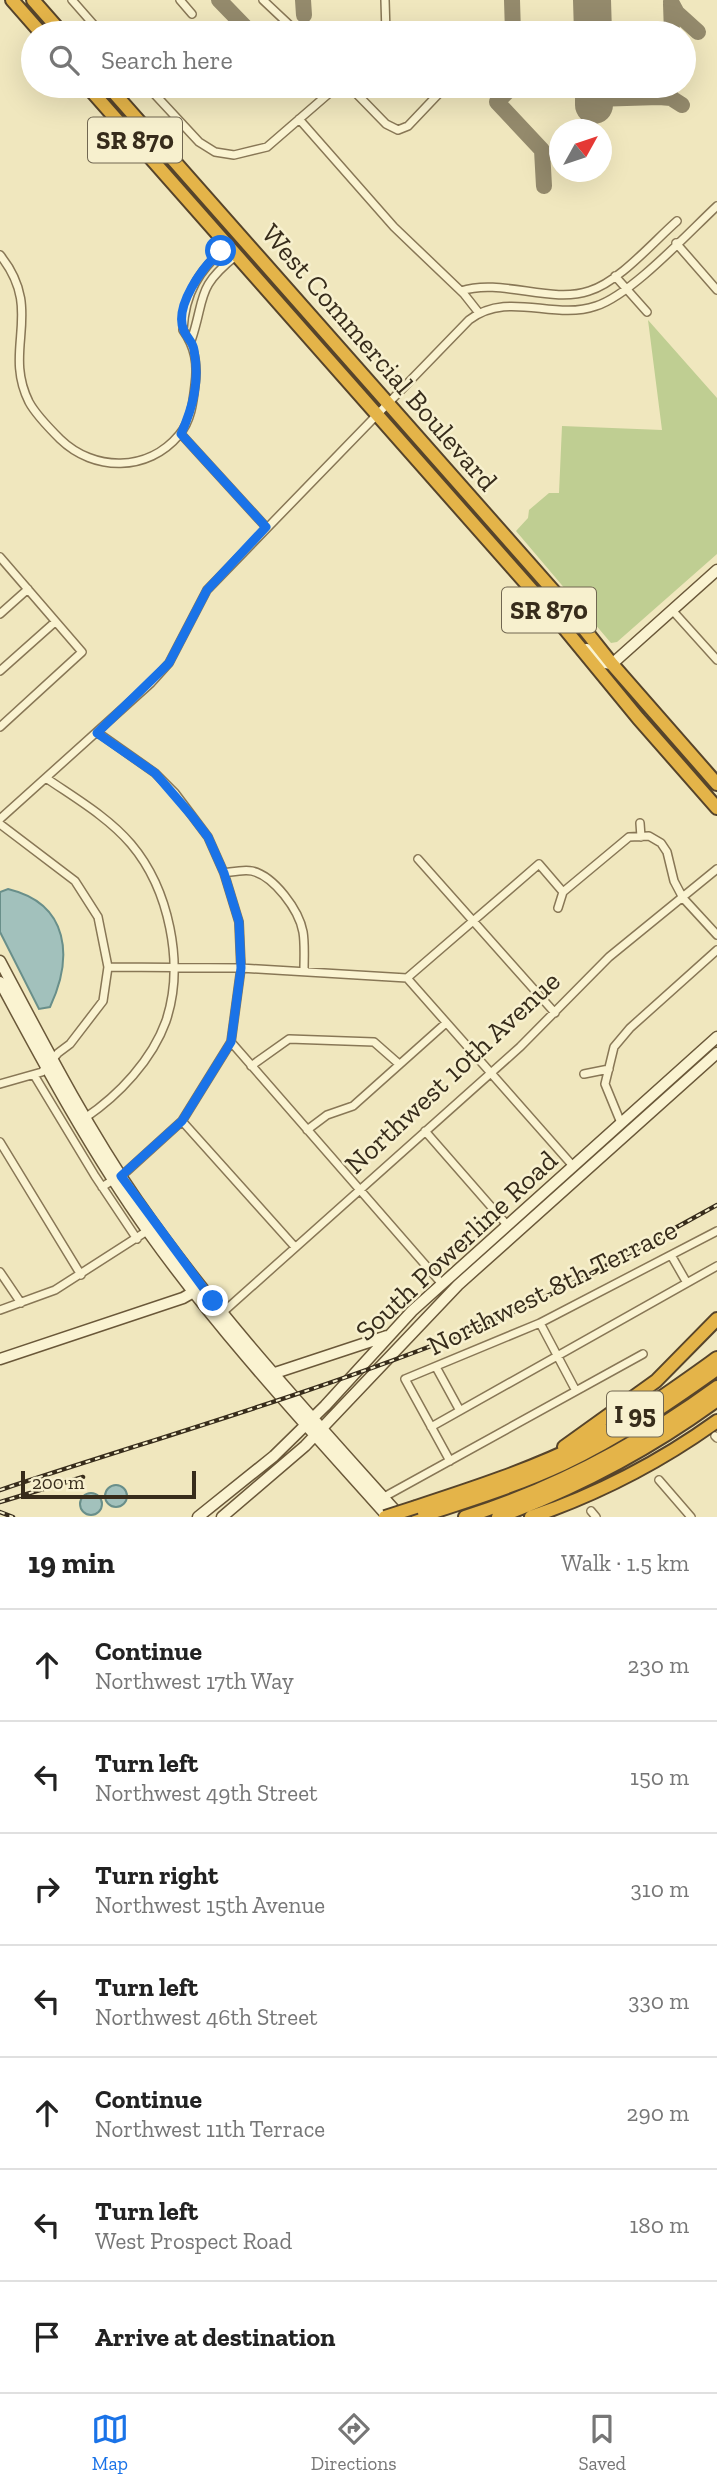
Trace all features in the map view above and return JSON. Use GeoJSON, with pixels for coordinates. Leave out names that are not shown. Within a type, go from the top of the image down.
{"type":"FeatureCollection","features":[{"type":"Feature","properties":{"kind":"highway"},"geometry":{"type":"LineString","coordinates":[[12,0],[30,21]]}},
{"type":"Feature","properties":{"kind":"highway"},"geometry":{"type":"LineString","coordinates":[[33,0],[51,21]]}},
{"type":"Feature","properties":{"kind":"highway","name":"West Commercial Boulevard"},"geometry":{"type":"LineString","coordinates":[[98,98],[558,620],[717,808]]}},
{"type":"Feature","properties":{"kind":"highway","name":"West Commercial Boulevard"},"geometry":{"type":"LineString","coordinates":[[119,98],[558,596],[612,664],[717,784]]}},
{"type":"Feature","properties":{"kind":"highway"},"geometry":{"type":"LineString","coordinates":[[117,119],[130,122],[156,151],[187,175]]}},
{"type":"Feature","properties":{"kind":"highway"},"geometry":{"type":"LineString","coordinates":[[159,167],[184,184],[227,232],[245,240]]}},
{"type":"Feature","properties":{"kind":"highway"},"geometry":{"type":"LineString","coordinates":[[232,250],[246,254],[276,287],[304,307]]}},
{"type":"Feature","properties":{"kind":"highway"},"geometry":{"type":"LineString","coordinates":[[613,688],[623,686],[658,725],[686,749]]}},
{"type":"Feature","properties":{"kind":"highway"},"geometry":{"type":"LineString","coordinates":[[547,1460],[656,1381],[717,1319]]}},
{"type":"Feature","properties":{"kind":"highway","name":"I 95"},"geometry":{"type":"LineString","coordinates":[[386,1517],[419,1513],[547,1460],[622,1422],[717,1357]]}},
{"type":"Feature","properties":{"kind":"highway"},"geometry":{"type":"LineString","coordinates":[[419,1513],[509,1486],[581,1455],[655,1412],[717,1368]]}},
{"type":"Feature","properties":{"kind":"highway"},"geometry":{"type":"LineString","coordinates":[[465,1517],[533,1492],[592,1465],[666,1422],[717,1387]]}},
{"type":"Feature","properties":{"kind":"highway","name":"I 95"},"geometry":{"type":"LineString","coordinates":[[498,1517],[557,1493],[625,1459],[717,1400]]}},
{"type":"Feature","properties":{"kind":"highway"},"geometry":{"type":"LineString","coordinates":[[531,1517],[627,1477],[717,1421]]}},
{"type":"Feature","properties":{"kind":"main road"},"geometry":{"type":"LineString","coordinates":[[612,664],[717,570]]}},
{"type":"Feature","properties":{"kind":"main road","name":"West Commercial Boulevard"},"geometry":{"type":"LineString","coordinates":[[558,620],[596,657],[612,664]]}},
{"type":"Feature","properties":{"kind":"main road"},"geometry":{"type":"LineString","coordinates":[[0,961],[49,1063],[85,1118],[117,1178],[197,1290],[222,1313],[275,1373],[310,1421]]}},
{"type":"Feature","properties":{"kind":"main road"},"geometry":{"type":"LineString","coordinates":[[0,982],[148,1231],[310,1421],[401,1517]]}},
{"type":"Feature","properties":{"kind":"main road","name":"South Powerline Road"},"geometry":{"type":"LineString","coordinates":[[222,1517],[319,1431],[416,1325],[505,1242],[520,1214],[717,1037]]}},
{"type":"Feature","properties":{"kind":"main road","name":"South Powerline Road"},"geometry":{"type":"LineString","coordinates":[[198,1517],[252,1476],[310,1421],[387,1336],[442,1284],[626,1135],[717,1053]]}},
{"type":"Feature","properties":{"kind":"main road"},"geometry":{"type":"LineString","coordinates":[[621,1123],[626,1135]]}},
{"type":"Feature","properties":{"kind":"main road"},"geometry":{"type":"LineString","coordinates":[[0,1359],[197,1290]]}},
{"type":"Feature","properties":{"kind":"main road"},"geometry":{"type":"LineString","coordinates":[[275,1373],[387,1336]]}},
{"type":"Feature","properties":{"kind":"main road"},"geometry":{"type":"LineString","coordinates":[[319,1431],[386,1517]]}},
{"type":"Feature","properties":{"kind":"street"},"geometry":{"type":"LineString","coordinates":[[72,0],[90,21]]}},
{"type":"Feature","properties":{"kind":"street"},"geometry":{"type":"LineString","coordinates":[[180,0],[192,14]]}},
{"type":"Feature","properties":{"kind":"street"},"geometry":{"type":"LineString","coordinates":[[263,0],[285,21]]}},
{"type":"Feature","properties":{"kind":"street"},"geometry":{"type":"LineString","coordinates":[[385,0],[386,21]]}},
{"type":"Feature","properties":{"kind":"street"},"geometry":{"type":"LineString","coordinates":[[158,98],[195,140],[225,154],[244,155],[263,149],[324,98]]}},
{"type":"Feature","properties":{"kind":"street"},"geometry":{"type":"LineString","coordinates":[[361,98],[386,124],[401,130],[434,98]]}},
{"type":"Feature","properties":{"kind":"street"},"geometry":{"type":"LineString","coordinates":[[299,119],[394,227],[461,290],[479,313]]}},
{"type":"Feature","properties":{"kind":"street"},"geometry":{"type":"LineString","coordinates":[[0,1084],[34,1075],[84,1029],[103,1000],[108,967],[98,917],[75,881],[0,821],[169,663],[207,590],[465,324],[479,313],[508,305],[566,310],[588,308],[608,301],[717,206]]}},
{"type":"Feature","properties":{"kind":"street"},"geometry":{"type":"LineString","coordinates":[[461,290],[520,288],[578,294],[600,287],[677,221]]}},
{"type":"Feature","properties":{"kind":"street"},"geometry":{"type":"LineString","coordinates":[[676,243],[717,290]]}},
{"type":"Feature","properties":{"kind":"street"},"geometry":{"type":"LineString","coordinates":[[191,341],[183,330],[190,291],[205,266],[232,250]]}},
{"type":"Feature","properties":{"kind":"street"},"geometry":{"type":"LineString","coordinates":[[0,254],[16,274],[24,302],[21,376],[30,403],[63,442],[93,461],[114,464],[140,461],[162,451],[181,434],[194,405],[197,376],[191,341],[201,295],[232,250]]}},
{"type":"Feature","properties":{"kind":"street"},"geometry":{"type":"LineString","coordinates":[[615,276],[647,312]]}},
{"type":"Feature","properties":{"kind":"street"},"geometry":{"type":"LineString","coordinates":[[181,434],[266,527]]}},
{"type":"Feature","properties":{"kind":"street"},"geometry":{"type":"LineString","coordinates":[[0,727],[82,652],[1,559]]}},
{"type":"Feature","properties":{"kind":"street"},"geometry":{"type":"LineString","coordinates":[[0,614],[28,589]]}},
{"type":"Feature","properties":{"kind":"street"},"geometry":{"type":"LineString","coordinates":[[672,610],[717,660]]}},
{"type":"Feature","properties":{"kind":"street"},"geometry":{"type":"LineString","coordinates":[[0,671],[55,622]]}},
{"type":"Feature","properties":{"kind":"street"},"geometry":{"type":"LineString","coordinates":[[97,733],[155,773],[175,793],[208,837],[224,873],[239,922],[241,968],[231,1042],[182,1121],[117,1178],[102,1187]]}},
{"type":"Feature","properties":{"kind":"street"},"geometry":{"type":"LineString","coordinates":[[46,778],[112,824],[145,863],[169,918],[174,967],[166,1019],[153,1047],[135,1074],[85,1118]]}},
{"type":"Feature","properties":{"kind":"street"},"geometry":{"type":"LineString","coordinates":[[640,823],[641,836]]}},
{"type":"Feature","properties":{"kind":"street"},"geometry":{"type":"LineString","coordinates":[[558,908],[563,892],[629,837],[649,836],[661,843],[683,898],[717,935]]}},
{"type":"Feature","properties":{"kind":"street"},"geometry":{"type":"LineString","coordinates":[[418,859],[555,1013]]}},
{"type":"Feature","properties":{"kind":"street"},"geometry":{"type":"LineString","coordinates":[[407,978],[538,864],[563,892]]}},
{"type":"Feature","properties":{"kind":"street","name":"Northwest 10th Avenue"},"geometry":{"type":"LineString","coordinates":[[222,1313],[491,1072],[555,1013],[609,957],[717,869]]}},
{"type":"Feature","properties":{"kind":"street"},"geometry":{"type":"LineString","coordinates":[[224,873],[250,870],[266,877],[283,895],[296,912],[303,932],[304,971]]}},
{"type":"Feature","properties":{"kind":"street"},"geometry":{"type":"LineString","coordinates":[[621,1123],[605,1084],[614,1048],[630,1028],[717,950]]}},
{"type":"Feature","properties":{"kind":"street"},"geometry":{"type":"LineString","coordinates":[[108,967],[241,968],[407,978],[573,1166]]}},
{"type":"Feature","properties":{"kind":"street"},"geometry":{"type":"LineString","coordinates":[[307,1130],[327,1115],[353,1106],[446,1023]]}},
{"type":"Feature","properties":{"kind":"street"},"geometry":{"type":"LineString","coordinates":[[251,1066],[289,1039],[374,1042],[399,1064]]}},
{"type":"Feature","properties":{"kind":"street"},"geometry":{"type":"LineString","coordinates":[[231,1042],[442,1284]]}},
{"type":"Feature","properties":{"kind":"street"},"geometry":{"type":"LineString","coordinates":[[584,1074],[609,1069]]}},
{"type":"Feature","properties":{"kind":"street"},"geometry":{"type":"LineString","coordinates":[[34,1075],[137,1239]]}},
{"type":"Feature","properties":{"kind":"street"},"geometry":{"type":"LineString","coordinates":[[182,1121],[295,1247]]}},
{"type":"Feature","properties":{"kind":"street"},"geometry":{"type":"LineString","coordinates":[[425,1131],[511,1230]]}},
{"type":"Feature","properties":{"kind":"street"},"geometry":{"type":"LineString","coordinates":[[0,1142],[82,1275]]}},
{"type":"Feature","properties":{"kind":"street"},"geometry":{"type":"LineString","coordinates":[[0,1310],[82,1275],[148,1231]]}},
{"type":"Feature","properties":{"kind":"street","name":"Northwest 8th Terrace"},"geometry":{"type":"LineString","coordinates":[[430,1427],[405,1380],[540,1323],[717,1231]]}},
{"type":"Feature","properties":{"kind":"street"},"geometry":{"type":"LineString","coordinates":[[671,1255],[687,1283]]}},
{"type":"Feature","properties":{"kind":"street"},"geometry":{"type":"LineString","coordinates":[[450,1461],[430,1427],[717,1266]]}},
{"type":"Feature","properties":{"kind":"street"},"geometry":{"type":"LineString","coordinates":[[0,1272],[21,1303]]}},
{"type":"Feature","properties":{"kind":"street"},"geometry":{"type":"LineString","coordinates":[[540,1323],[576,1391]]}},
{"type":"Feature","properties":{"kind":"street"},"geometry":{"type":"LineString","coordinates":[[384,1497],[643,1354]]}},
{"type":"Feature","properties":{"kind":"street"},"geometry":{"type":"LineString","coordinates":[[436,1367],[459,1409]]}},
{"type":"Feature","properties":{"kind":"street"},"geometry":{"type":"LineString","coordinates":[[659,1480],[691,1517]]}},
{"type":"Feature","properties":{"kind":"green space"},"geometry":{"type":"Polygon","coordinates":[[[648,320],[717,398],[717,554],[617,642],[611,643],[516,531],[528,518],[529,510],[549,493],[559,493],[562,426],[662,430],[648,320]]]}},
{"type":"Feature","properties":{"kind":"water"},"geometry":{"type":"Polygon","coordinates":[[[8,889],[29,896],[44,907],[55,920],[61,935],[62,970],[50,1007],[39,1009],[0,932],[0,892],[8,889]]]}},
{"type":"Feature","properties":{"kind":"water"},"geometry":{"type":"Polygon","coordinates":[[[116,1485],[124,1488],[127,1496],[124,1504],[116,1507],[108,1504],[105,1496],[108,1488],[116,1485]]]}},
{"type":"Feature","properties":{"kind":"water"},"geometry":{"type":"Polygon","coordinates":[[[91,1493],[99,1496],[102,1504],[99,1512],[91,1515],[83,1512],[80,1504],[83,1496],[91,1493]]]}},
{"type":"Feature","properties":{"kind":"taxiway"},"geometry":{"type":"LineString","coordinates":[[219,0],[239,21]]}},
{"type":"Feature","properties":{"kind":"taxiway"},"geometry":{"type":"LineString","coordinates":[[303,0],[304,15]]}},
{"type":"Feature","properties":{"kind":"taxiway"},"geometry":{"type":"LineString","coordinates":[[512,0],[513,21]]}},
{"type":"Feature","properties":{"kind":"taxiway"},"geometry":{"type":"LineString","coordinates":[[671,2],[686,21]]}},
{"type":"Feature","properties":{"kind":"taxiway"},"geometry":{"type":"LineString","coordinates":[[671,4],[672,21]]}},
{"type":"Feature","properties":{"kind":"taxiway"},"geometry":{"type":"LineString","coordinates":[[501,98],[497,102],[542,150],[544,186]]}},
{"type":"Feature","properties":{"kind":"taxiway"},"geometry":{"type":"LineString","coordinates":[[594,99],[626,98]]}},
{"type":"Feature","properties":{"kind":"taxiway"},"geometry":{"type":"LineString","coordinates":[[671,98],[682,105]]}},
{"type":"Feature","properties":{"kind":"runway"},"geometry":{"type":"LineString","coordinates":[[592,0],[593,21]]}},
{"type":"Feature","properties":{"kind":"runway"},"geometry":{"type":"LineString","coordinates":[[594,98],[594,105]]}},
{"type":"Feature","properties":{"kind":"railway"},"geometry":{"type":"LineString","coordinates":[[0,1490],[296,1394],[472,1330],[566,1287],[717,1205]]}},
{"type":"Feature","properties":{"kind":"railway"},"geometry":{"type":"LineString","coordinates":[[0,1502],[83,1477]]}},
{"type":"Feature","properties":{"kind":"railway"},"geometry":{"type":"LineString","coordinates":[[0,1512],[13,1517]]}},
{"type":"Feature","properties":{"kind":"route"},"geometry":{"type":"LineString","coordinates":[[213,1301],[121,1176],[182,1121],[231,1042],[241,968],[239,922],[224,873],[208,837],[175,793],[155,773],[97,733],[169,663],[207,590],[266,527],[181,434],[194,405],[197,376],[194,348],[183,330],[184,313],[190,291],[199,274],[221,251]]}}]}
